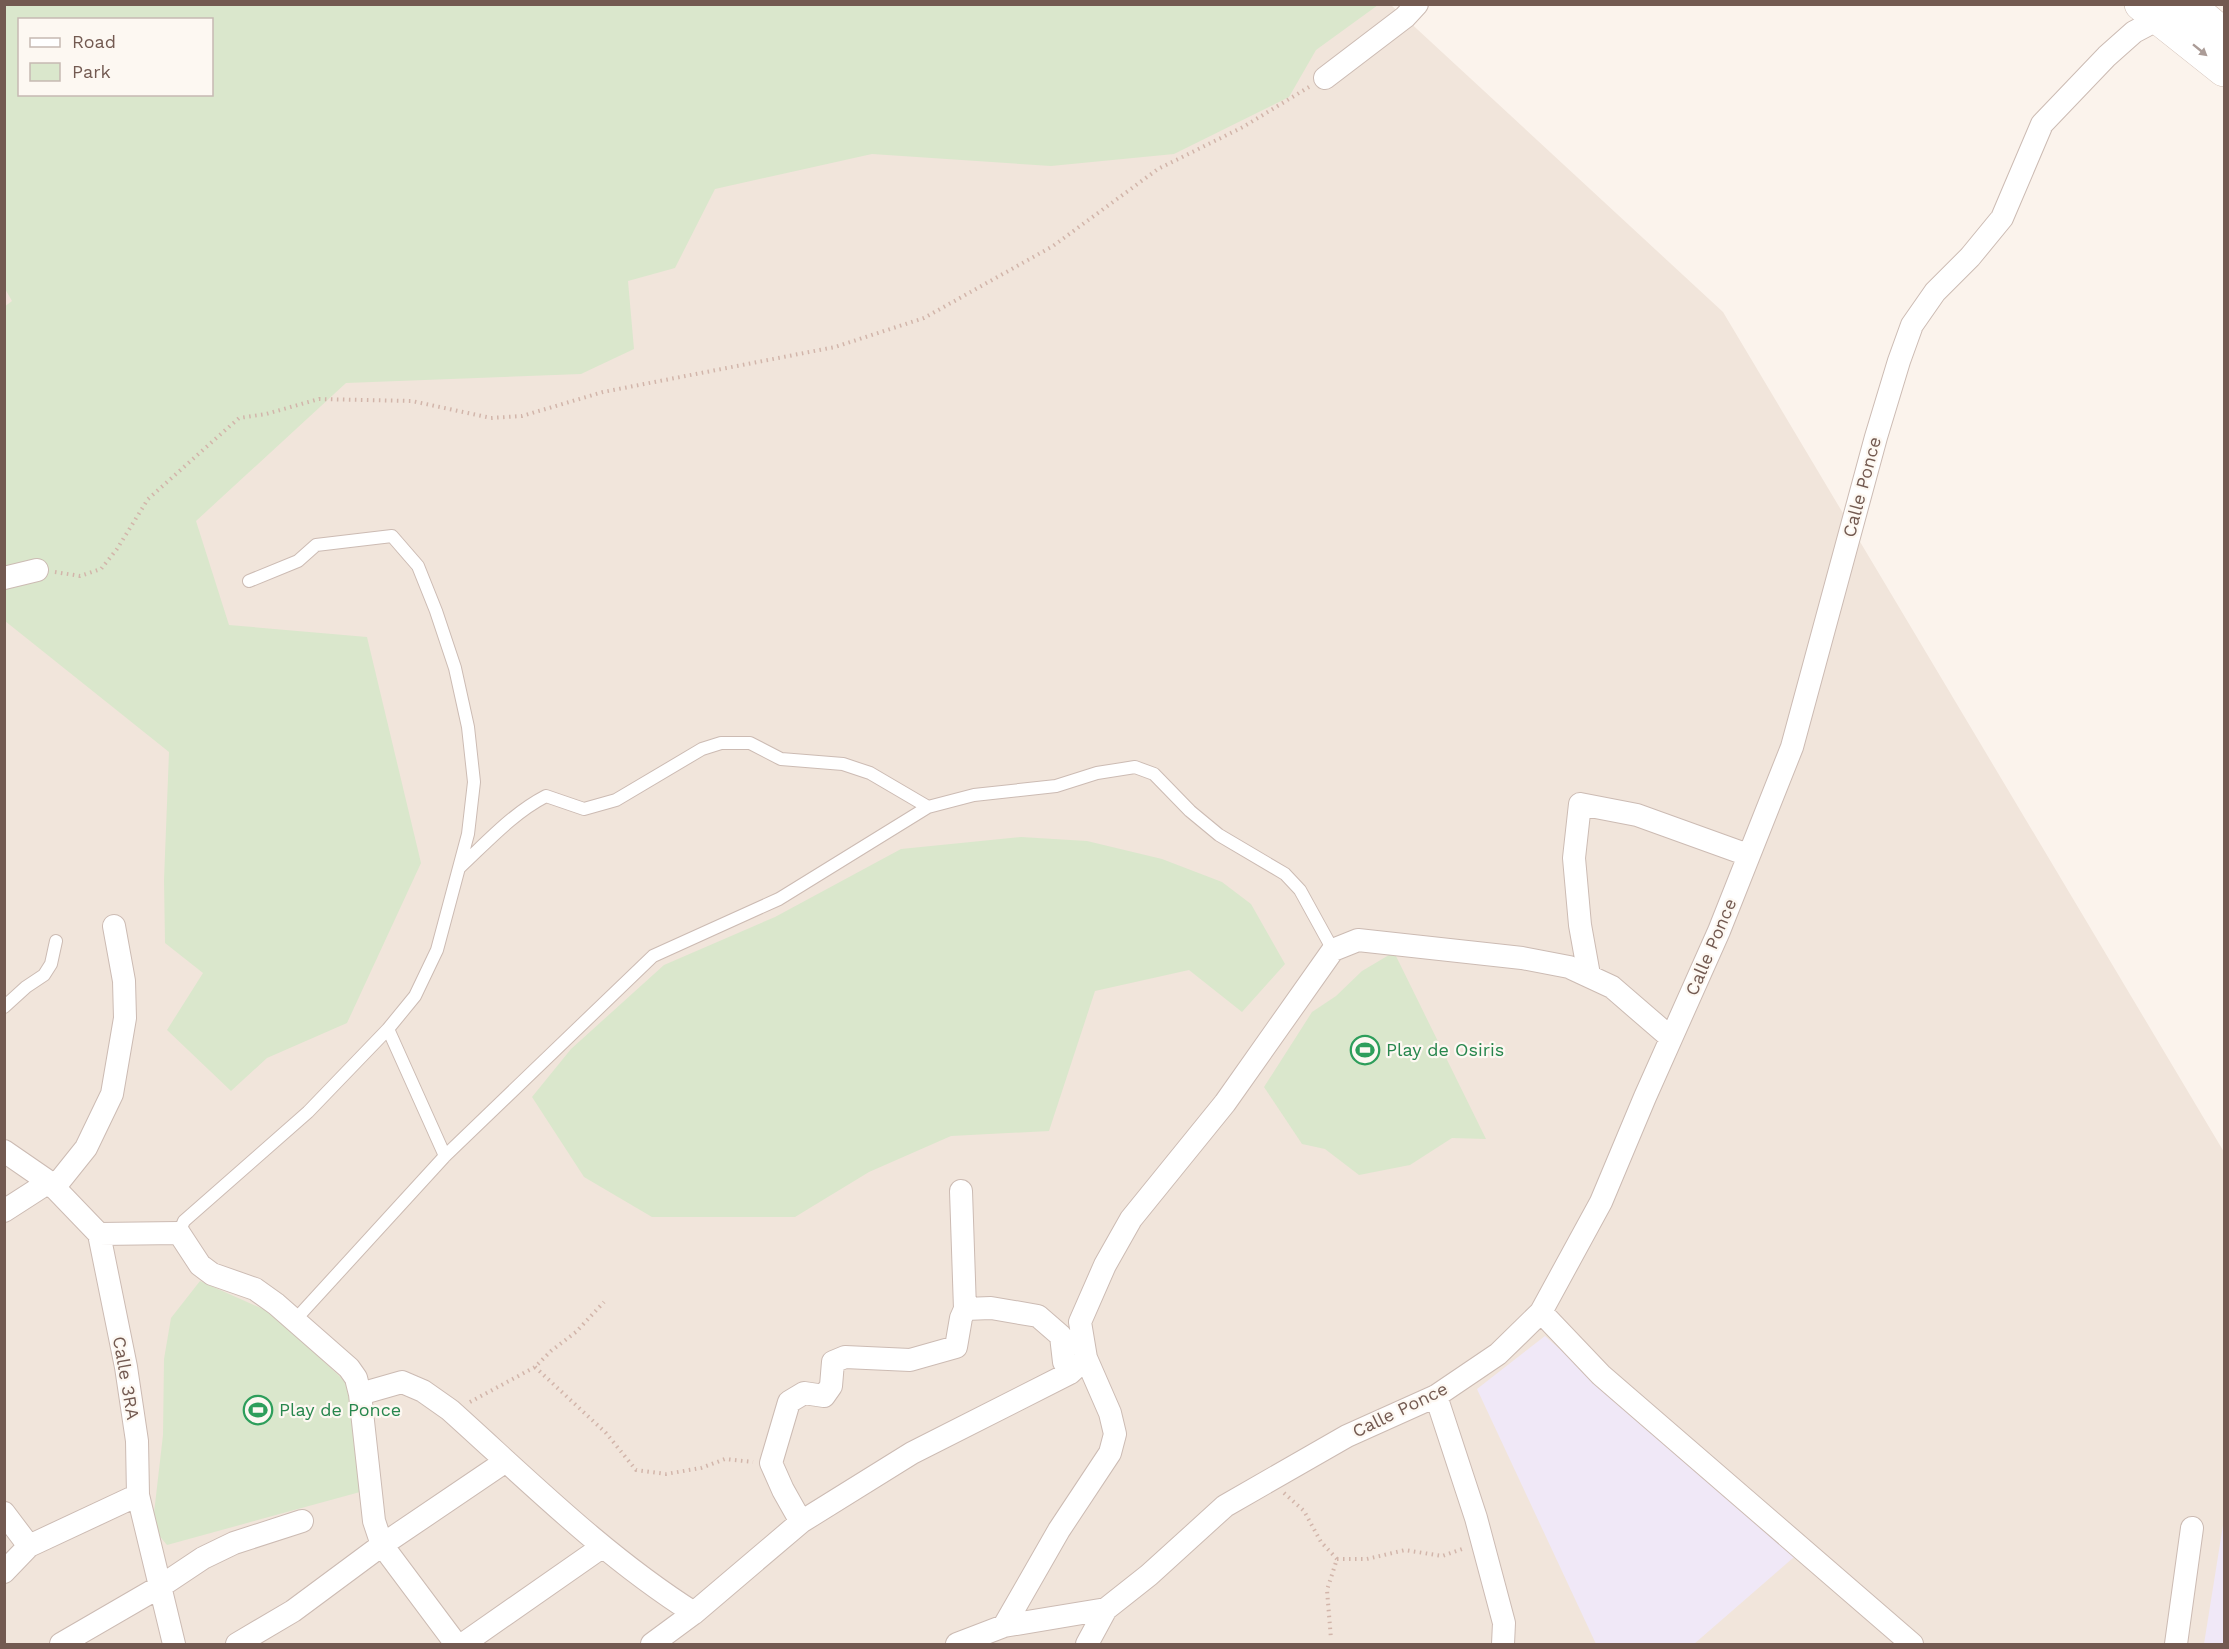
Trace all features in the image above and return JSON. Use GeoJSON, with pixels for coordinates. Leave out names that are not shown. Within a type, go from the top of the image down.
{"type":"FeatureCollection","features":[{"type":"Feature","properties":{"kind":"street"},"geometry":{"type":"LineString","coordinates":[[1325,78],[1405,17],[1417,4]]}},
{"type":"Feature","properties":{"kind":"street"},"geometry":{"type":"LineString","coordinates":[[2169,8],[2224,35]]}},
{"type":"Feature","properties":{"kind":"street"},"geometry":{"type":"LineString","coordinates":[[2169,8],[2224,70]]}},
{"type":"Feature","properties":{"kind":"street","name":"Calle Ponce"},"geometry":{"type":"LineString","coordinates":[[957,1644],[1004,1626],[1106,1609],[1149,1575],[1224,1506],[1347,1436],[1436,1396],[1498,1354],[1541,1312],[1601,1202],[1719,931],[1792,747],[1876,437],[1912,325],[1935,292],[1970,257],[2002,218],[2042,124],[2107,56],[2134,32],[2169,8]]}},
{"type":"Feature","properties":{"kind":"street"},"geometry":{"type":"LineString","coordinates":[[4,578],[37,570]]}},
{"type":"Feature","properties":{"kind":"street"},"geometry":{"type":"LineString","coordinates":[[1588,975],[1580,925],[1574,858],[1580,804],[1637,815],[1748,855]]}},
{"type":"Feature","properties":{"kind":"street"},"geometry":{"type":"LineString","coordinates":[[4,1211],[51,1185],[86,1148],[112,1094],[125,1018],[124,981],[114,926]]}},
{"type":"Feature","properties":{"kind":"street"},"geometry":{"type":"LineString","coordinates":[[1004,1626],[1059,1530],[1110,1453],[1115,1434],[1110,1413],[1078,1365],[1080,1322],[1105,1265],[1131,1219],[1225,1103],[1333,950],[1358,940],[1522,958],[1569,968],[1612,987],[1671,1038]]}},
{"type":"Feature","properties":{"kind":"street"},"geometry":{"type":"LineString","coordinates":[[4,1151],[51,1185],[99,1234],[179,1233],[200,1265],[212,1274],[255,1289],[350,1368],[356,1378],[360,1394],[374,1521],[382,1545],[456,1644]]}},
{"type":"Feature","properties":{"kind":"street"},"geometry":{"type":"LineString","coordinates":[[801,1522],[771,1463],[789,1402],[804,1393],[824,1396],[831,1386],[833,1362],[845,1357],[910,1359],[956,1347],[961,1318],[965,1310],[961,1191]]}},
{"type":"Feature","properties":{"kind":"street","name":"Calle 3RA"},"geometry":{"type":"LineString","coordinates":[[99,1234],[126,1368],[137,1441],[138,1495],[174,1644]]}},
{"type":"Feature","properties":{"kind":"street"},"geometry":{"type":"LineString","coordinates":[[965,1310],[991,1308],[1038,1316],[1062,1336],[1064,1362],[1078,1365]]}},
{"type":"Feature","properties":{"kind":"street"},"geometry":{"type":"LineString","coordinates":[[1541,1312],[1600,1375],[1912,1644]]}},
{"type":"Feature","properties":{"kind":"street"},"geometry":{"type":"LineString","coordinates":[[652,1644],[694,1613],[801,1522],[912,1453],[1078,1365]]}},
{"type":"Feature","properties":{"kind":"street"},"geometry":{"type":"LineString","coordinates":[[360,1394],[402,1382],[423,1391],[450,1410],[602,1547],[655,1588],[694,1613]]}},
{"type":"Feature","properties":{"kind":"street"},"geometry":{"type":"LineString","coordinates":[[1436,1396],[1483,1542],[1504,1623],[1503,1644]]}},
{"type":"Feature","properties":{"kind":"street"},"geometry":{"type":"LineString","coordinates":[[237,1644],[293,1611],[382,1545],[506,1461]]}},
{"type":"Feature","properties":{"kind":"street"},"geometry":{"type":"LineString","coordinates":[[4,1572],[29,1546],[138,1495]]}},
{"type":"Feature","properties":{"kind":"street"},"geometry":{"type":"LineString","coordinates":[[4,1514],[29,1546]]}},
{"type":"Feature","properties":{"kind":"street"},"geometry":{"type":"LineString","coordinates":[[61,1644],[161,1586],[203,1558],[234,1544],[302,1521]]}},
{"type":"Feature","properties":{"kind":"street"},"geometry":{"type":"LineString","coordinates":[[2176,1644],[2192,1528]]}},
{"type":"Feature","properties":{"kind":"street"},"geometry":{"type":"LineString","coordinates":[[463,1644],[602,1547]]}},
{"type":"Feature","properties":{"kind":"street"},"geometry":{"type":"LineString","coordinates":[[1087,1644],[1106,1609]]}},
{"type":"Feature","properties":{"kind":"lane"},"geometry":{"type":"LineString","coordinates":[[179,1233],[184,1221],[308,1112],[388,1029],[415,996],[437,950],[468,834],[474,782],[468,727],[455,668],[436,611],[418,566],[392,536],[316,545],[298,561],[249,581]]}},
{"type":"Feature","properties":{"kind":"lane"},"geometry":{"type":"LineString","coordinates":[[458,869],[514,817],[530,804],[546,796],[584,809],[616,800],[702,749],[721,743],[750,743],[781,759],[843,764],[870,773],[928,807]]}},
{"type":"Feature","properties":{"kind":"lane"},"geometry":{"type":"LineString","coordinates":[[295,1320],[445,1156],[653,956],[779,899],[928,807],[974,795],[1056,786],[1097,773],[1135,767],[1154,774],[1190,811],[1219,835],[1286,874],[1300,891],[1333,950]]}},
{"type":"Feature","properties":{"kind":"lane"},"geometry":{"type":"LineString","coordinates":[[4,1006],[44,975],[51,964],[56,941]]}},
{"type":"Feature","properties":{"kind":"lane"},"geometry":{"type":"LineString","coordinates":[[388,1029],[445,1156]]}},
{"type":"Feature","properties":{"kind":"path"},"geometry":{"type":"LineString","coordinates":[[37,570],[80,576],[101,569],[117,549],[148,500],[239,418],[266,414],[319,399],[412,401],[492,418],[522,416],[603,392],[835,347],[924,318],[1053,246],[1158,169],[1243,128],[1325,78]]}},
{"type":"Feature","properties":{"kind":"path"},"geometry":{"type":"LineString","coordinates":[[450,1410],[535,1367],[576,1332],[604,1302]]}},
{"type":"Feature","properties":{"kind":"path"},"geometry":{"type":"LineString","coordinates":[[535,1367],[606,1433],[636,1470],[666,1474],[701,1468],[725,1460],[771,1463]]}},
{"type":"Feature","properties":{"kind":"path"},"geometry":{"type":"LineString","coordinates":[[1270,1480],[1304,1511],[1321,1542],[1337,1559],[1367,1559],[1405,1550],[1442,1556],[1483,1542]]}},
{"type":"Feature","properties":{"kind":"path"},"geometry":{"type":"LineString","coordinates":[[1331,1640],[1327,1590],[1337,1559]]}},
{"type":"Feature","properties":{"kind":"shaded area"},"geometry":{"type":"Polygon","coordinates":[[[5,5],[1391,5],[1723,312],[2224,1152],[2224,1644],[5,1644],[5,5]]]}},
{"type":"Feature","properties":{"kind":"shaded area"},"geometry":{"type":"Polygon","coordinates":[[[1545,1336],[1794,1557],[1694,1644],[1596,1644],[1477,1389],[1545,1336]]]}},
{"type":"Feature","properties":{"kind":"shaded area"},"geometry":{"type":"Polygon","coordinates":[[[2224,1519],[2224,1644],[2204,1644],[2224,1519]]]}},
{"type":"Feature","properties":{"kind":"green space"},"geometry":{"type":"Polygon","coordinates":[[[5,5],[1378,5],[1316,50],[1289,97],[1174,154],[1051,166],[872,154],[715,189],[675,268],[628,281],[634,349],[581,374],[346,383],[196,521],[229,625],[367,637],[421,863],[347,1023],[267,1058],[231,1091],[167,1030],[203,973],[165,943],[164,880],[169,752],[5,621],[4,307],[12,301],[4,287],[5,5]]]}},
{"type":"Feature","properties":{"kind":"green space"},"geometry":{"type":"Polygon","coordinates":[[[1021,837],[1087,841],[1162,859],[1222,882],[1251,904],[1285,964],[1242,1012],[1189,970],[1095,991],[1049,1131],[951,1136],[869,1172],[795,1217],[652,1217],[584,1177],[532,1097],[571,1049],[664,965],[775,917],[901,849],[1021,837]]]}},
{"type":"Feature","properties":{"kind":"green space","name":"Play de Osiris"},"geometry":{"type":"Polygon","coordinates":[[[1394,952],[1486,1139],[1452,1138],[1410,1165],[1359,1175],[1325,1149],[1302,1144],[1264,1087],[1312,1012],[1336,996],[1362,971],[1394,952]]]}},
{"type":"Feature","properties":{"kind":"green space","name":"Play de Ponce"},"geometry":{"type":"Polygon","coordinates":[[[200,1281],[272,1313],[350,1386],[360,1492],[167,1545],[157,1533],[154,1513],[163,1435],[164,1359],[171,1318],[200,1281]]]}},
{"type":"Feature","properties":{"kind":"place","name":"Play de Osiris"},"geometry":{"type":"Point","coordinates":[1365,1050]}},
{"type":"Feature","properties":{"kind":"place","name":"Play de Ponce"},"geometry":{"type":"Point","coordinates":[258,1410]}}]}
